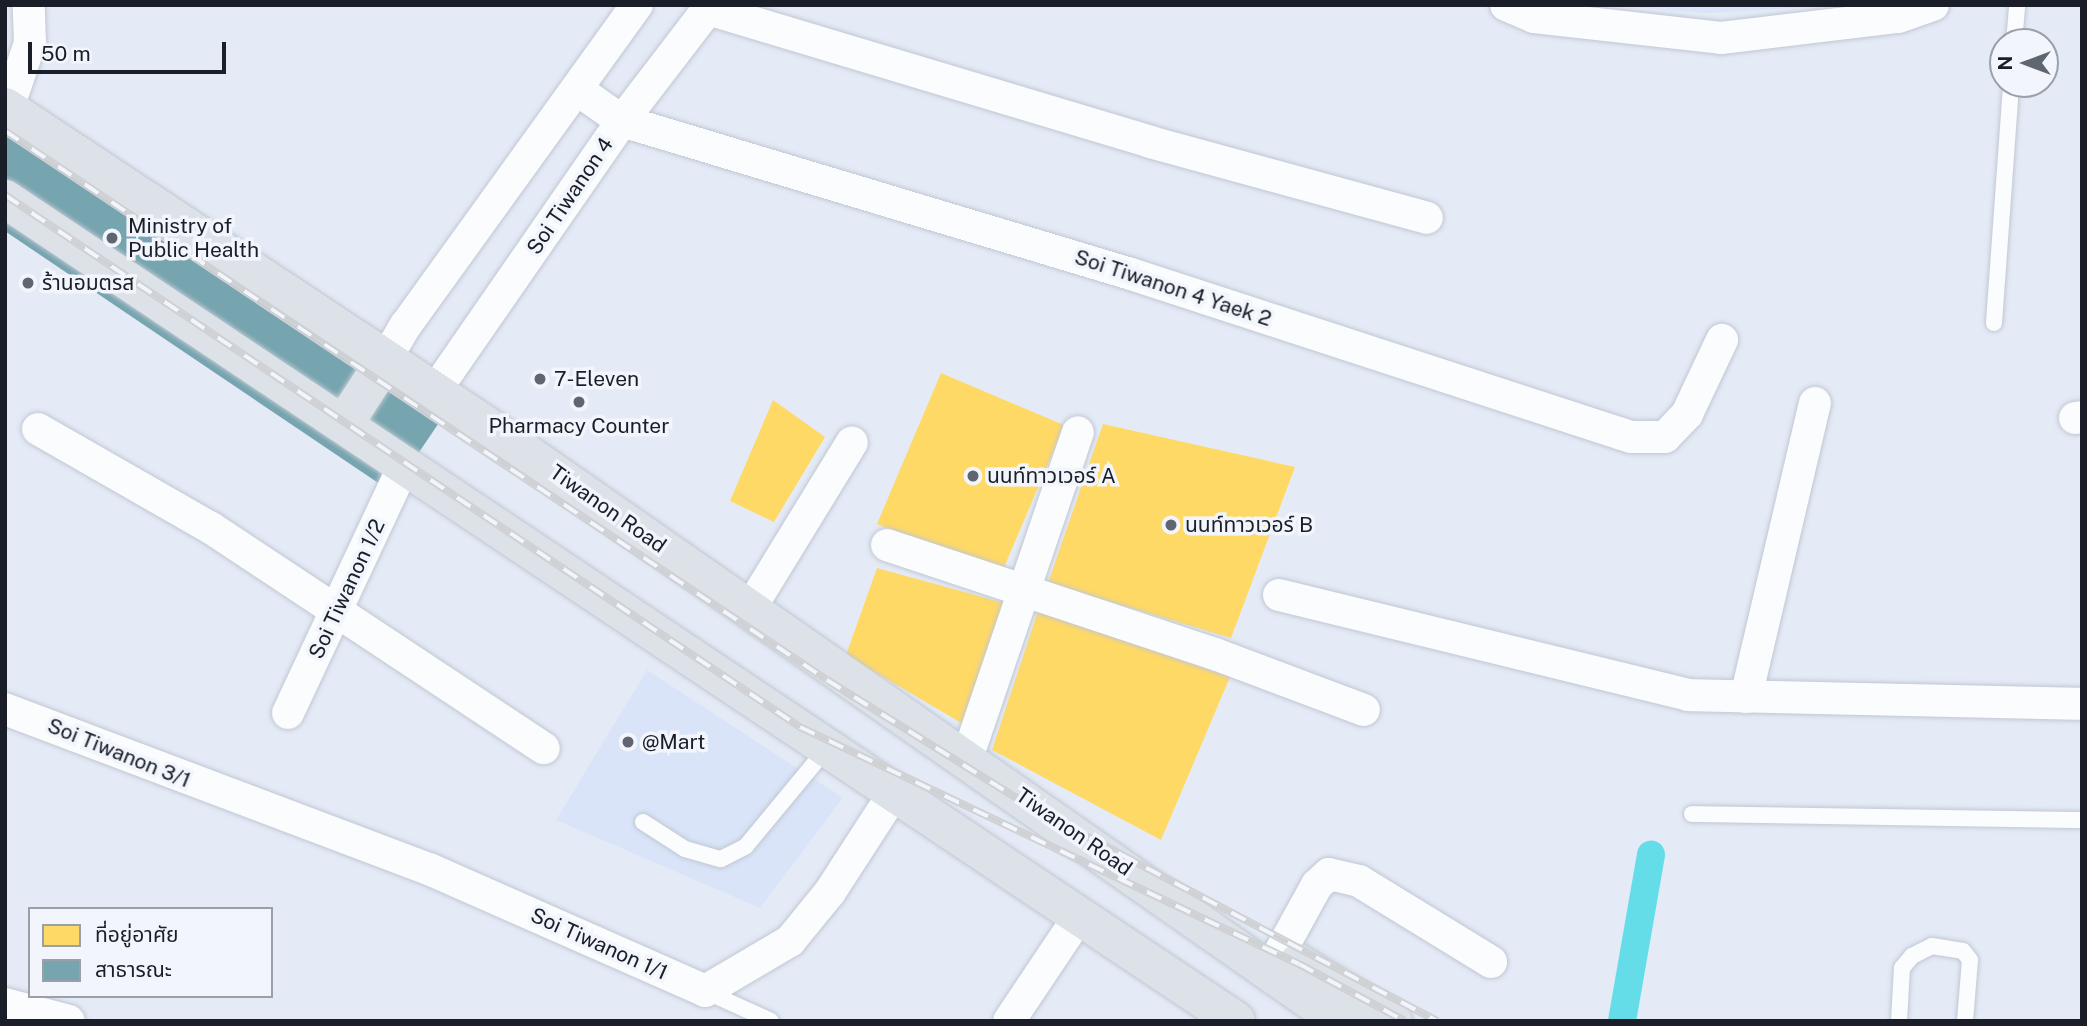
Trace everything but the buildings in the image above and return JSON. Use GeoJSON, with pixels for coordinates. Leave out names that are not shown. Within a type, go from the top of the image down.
{"type":"FeatureCollection","features":[{"type":"Feature","properties":{"kind":"main road","name":"Tiwanon Road"},"geometry":{"type":"LineString","coordinates":[[7,107],[435,391],[751,607],[1203,922],[1340,1021]]}},
{"type":"Feature","properties":{"kind":"main road"},"geometry":{"type":"LineString","coordinates":[[5,199],[894,793],[1115,937],[1236,1021]]}},
{"type":"Feature","properties":{"kind":"main road"},"geometry":{"type":"LineString","coordinates":[[344,424],[386,359]]}},
{"type":"Feature","properties":{"kind":"main road","name":"Tiwanon Road"},"geometry":{"type":"LineString","coordinates":[[1203,922],[1280,952],[1393,1021]]}},
{"type":"Feature","properties":{"kind":"main road"},"geometry":{"type":"LineString","coordinates":[[1115,937],[1266,1021]]}},
{"type":"Feature","properties":{"kind":"street"},"geometry":{"type":"LineString","coordinates":[[7,107],[30,43],[29,5]]}},
{"type":"Feature","properties":{"kind":"street"},"geometry":{"type":"LineString","coordinates":[[386,359],[406,325],[637,5]]}},
{"type":"Feature","properties":{"kind":"street"},"geometry":{"type":"LineString","coordinates":[[1506,5],[1534,17],[1721,38],[1898,17],[1933,5]]}},
{"type":"Feature","properties":{"kind":"street"},"geometry":{"type":"LineString","coordinates":[[710,7],[1150,142],[1427,218]]}},
{"type":"Feature","properties":{"kind":"street","name":"Soi Tiwanon 4"},"geometry":{"type":"LineString","coordinates":[[435,391],[622,121],[710,7]]}},
{"type":"Feature","properties":{"kind":"street","name":"Soi Tiwanon 4 Yaek 2"},"geometry":{"type":"LineString","coordinates":[[578,90],[622,121],[1131,274],[1631,437],[1665,437],[1687,414],[1722,340]]}},
{"type":"Feature","properties":{"kind":"street"},"geometry":{"type":"LineString","coordinates":[[1745,697],[1815,403]]}},
{"type":"Feature","properties":{"kind":"street"},"geometry":{"type":"LineString","coordinates":[[38,429],[211,528],[336,614],[544,748]]}},
{"type":"Feature","properties":{"kind":"street"},"geometry":{"type":"LineString","coordinates":[[967,758],[1027,591],[1078,432]]}},
{"type":"Feature","properties":{"kind":"street"},"geometry":{"type":"LineString","coordinates":[[751,607],[852,442]]}},
{"type":"Feature","properties":{"kind":"street","name":"Soi Tiwanon 1/2"},"geometry":{"type":"LineString","coordinates":[[288,713],[404,465]]}},
{"type":"Feature","properties":{"kind":"street"},"geometry":{"type":"LineString","coordinates":[[887,545],[1027,591],[1364,710]]}},
{"type":"Feature","properties":{"kind":"street"},"geometry":{"type":"LineString","coordinates":[[1279,595],[1688,695],[2082,704]]}},
{"type":"Feature","properties":{"kind":"street","name":"Soi Tiwanon 3/1"},"geometry":{"type":"LineString","coordinates":[[5,709],[232,798]]}},
{"type":"Feature","properties":{"kind":"street"},"geometry":{"type":"LineString","coordinates":[[705,991],[790,941],[830,892],[894,793]]}},
{"type":"Feature","properties":{"kind":"street","name":"Soi Tiwanon 1/1"},"geometry":{"type":"LineString","coordinates":[[232,798],[429,869],[705,991]]}},
{"type":"Feature","properties":{"kind":"street"},"geometry":{"type":"LineString","coordinates":[[1280,952],[1317,885],[1329,874],[1359,881],[1491,962]]}},
{"type":"Feature","properties":{"kind":"street"},"geometry":{"type":"LineString","coordinates":[[1009,1021],[1080,915]]}},
{"type":"Feature","properties":{"kind":"street"},"geometry":{"type":"LineString","coordinates":[[5,1004],[69,1021]]}},
{"type":"Feature","properties":{"kind":"lane"},"geometry":{"type":"LineString","coordinates":[[2015,28],[2017,5]]}},
{"type":"Feature","properties":{"kind":"lane"},"geometry":{"type":"LineString","coordinates":[[1994,323],[2010,98]]}},
{"type":"Feature","properties":{"kind":"lane"},"geometry":{"type":"LineString","coordinates":[[643,822],[685,849],[721,859],[746,846],[827,748]]}},
{"type":"Feature","properties":{"kind":"lane"},"geometry":{"type":"LineString","coordinates":[[1692,814],[2082,820]]}},
{"type":"Feature","properties":{"kind":"lane"},"geometry":{"type":"LineString","coordinates":[[1899,1021],[1902,968],[1912,956],[1931,946],[1963,951],[1970,960],[1965,1021]]}},
{"type":"Feature","properties":{"kind":"lane"},"geometry":{"type":"LineString","coordinates":[[705,991],[771,1021]]}},
{"type":"Feature","properties":{"kind":"shaded area"},"geometry":{"type":"Polygon","coordinates":[[[1606,5],[1846,5],[1708,13],[1606,5]]]}},
{"type":"Feature","properties":{"kind":"shaded area"},"geometry":{"type":"Polygon","coordinates":[[[647,670],[843,798],[760,908],[556,820],[647,670]]]}},
{"type":"Feature","properties":{"kind":"waterway"},"geometry":{"type":"LineString","coordinates":[[1622,1021],[1651,855]]}},
{"type":"Feature","properties":{"kind":"railway"},"geometry":{"type":"LineString","coordinates":[[5,131],[827,680],[1033,808],[1437,1021]]}},
{"type":"Feature","properties":{"kind":"railway"},"geometry":{"type":"LineString","coordinates":[[5,195],[800,727],[1299,964],[1405,1021]]}},
{"type":"Feature","properties":{"kind":"place","name":"Ministry of Public Health"},"geometry":{"type":"Point","coordinates":[112,238]}},
{"type":"Feature","properties":{"kind":"place","name":"ร้านอมตรส"},"geometry":{"type":"Point","coordinates":[28,283]}},
{"type":"Feature","properties":{"kind":"place","name":"7-Eleven"},"geometry":{"type":"Point","coordinates":[540,379]}},
{"type":"Feature","properties":{"kind":"place","name":"Pharmacy Counter"},"geometry":{"type":"Point","coordinates":[579,402]}},
{"type":"Feature","properties":{"kind":"place","name":"นนท์ทาวเวอร์ A"},"geometry":{"type":"Point","coordinates":[973,476]}},
{"type":"Feature","properties":{"kind":"place","name":"นนท์ทาวเวอร์ B"},"geometry":{"type":"Point","coordinates":[1171,525]}},
{"type":"Feature","properties":{"kind":"place","name":"@Mart"},"geometry":{"type":"Point","coordinates":[628,742]}}]}
